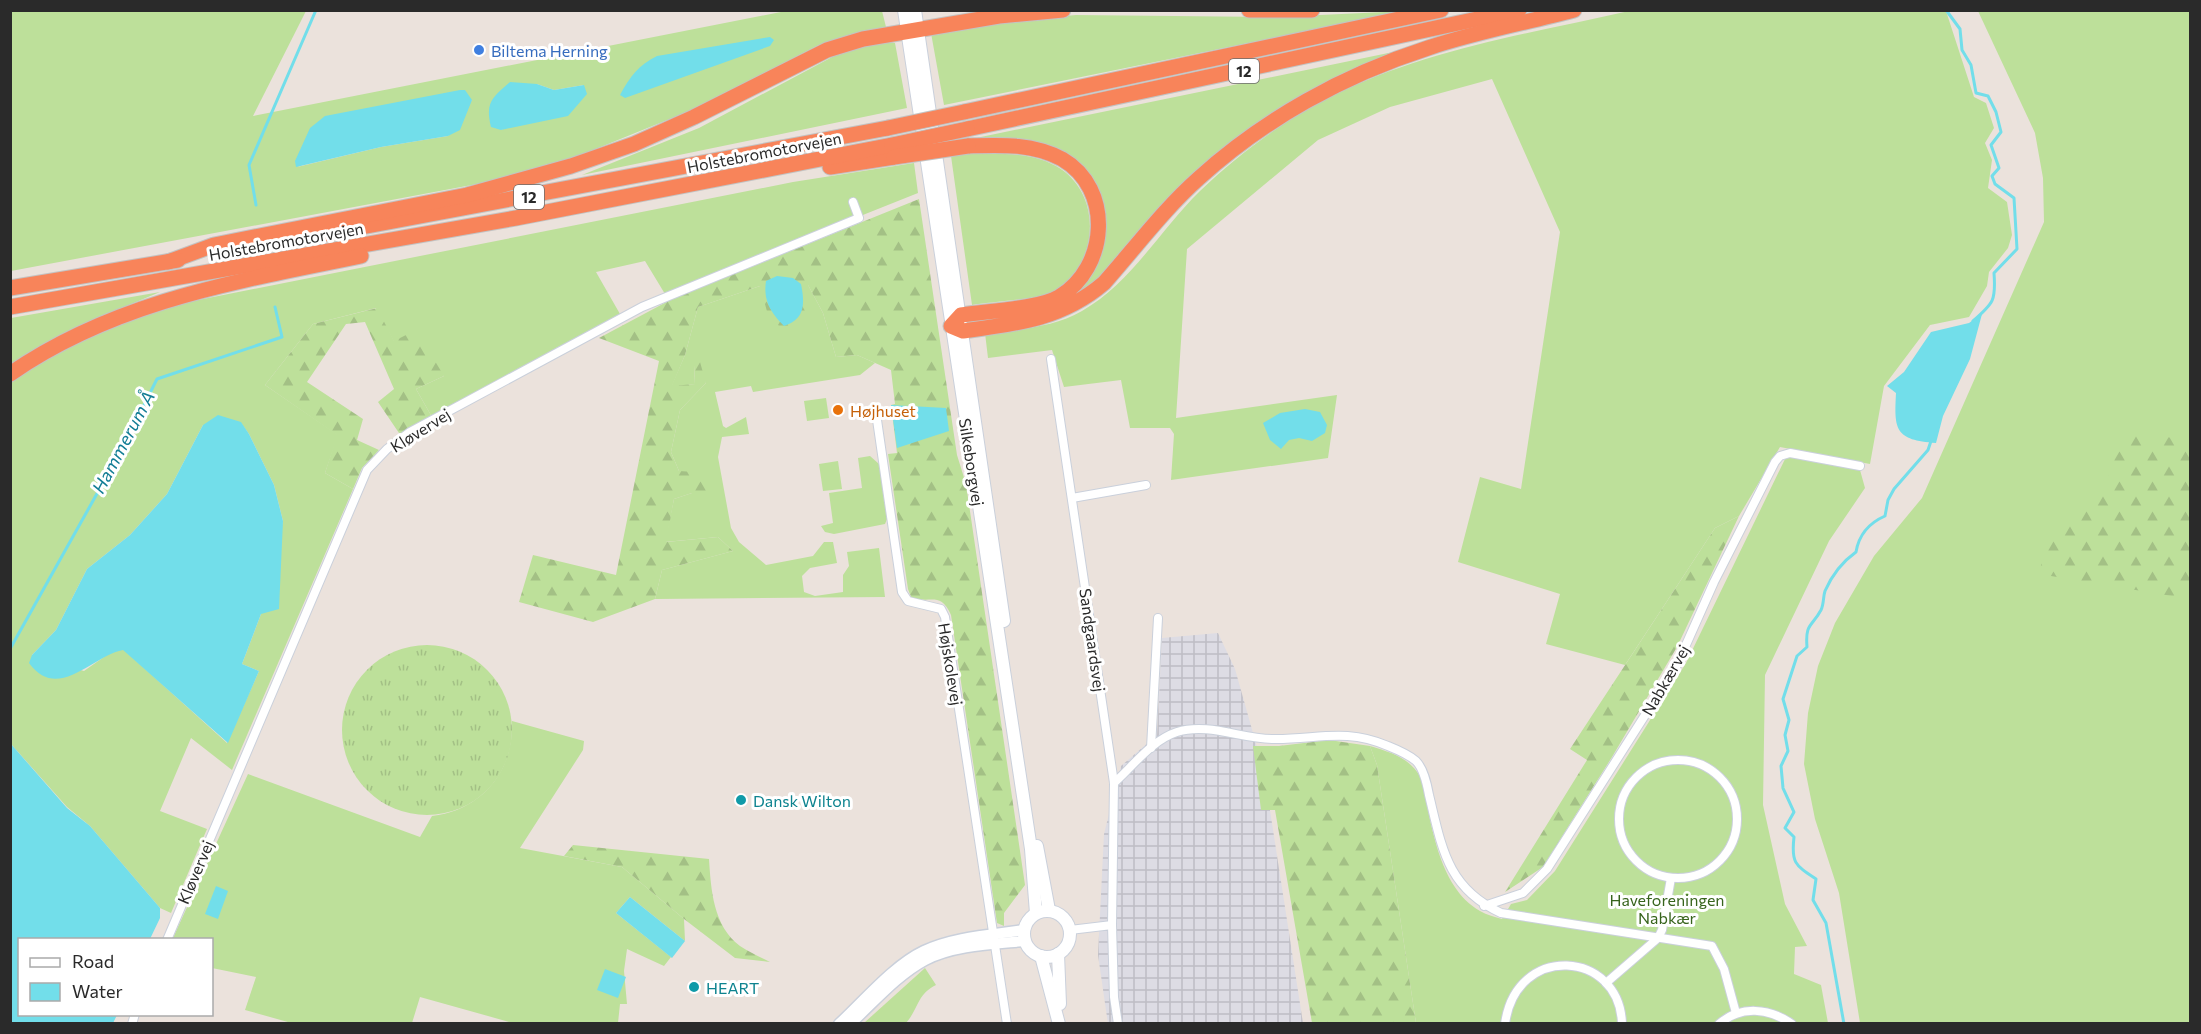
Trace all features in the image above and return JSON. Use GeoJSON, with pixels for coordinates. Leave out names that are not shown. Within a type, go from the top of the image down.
{"type":"FeatureCollection","features":[{"type":"Feature","properties":{"kind":"highway"},"geometry":{"type":"LineString","coordinates":[[168,262],[214,245],[467,195],[571,166],[634,144],[694,117],[827,50],[863,39],[999,16],[1063,10]]}},
{"type":"Feature","properties":{"kind":"highway"},"geometry":{"type":"LineString","coordinates":[[1249,10],[1312,10]]}},
{"type":"Feature","properties":{"kind":"highway","name":"Holstebromotorvejen"},"geometry":{"type":"LineString","coordinates":[[10,288],[563,191],[888,128],[1441,10]]}},
{"type":"Feature","properties":{"kind":"highway","name":"12"},"geometry":{"type":"LineString","coordinates":[[893,151],[967,129],[1519,10]]}},
{"type":"Feature","properties":{"kind":"highway"},"geometry":{"type":"LineString","coordinates":[[958,324],[1046,316],[1067,309],[1089,296],[1104,283],[1198,179],[1269,124],[1325,90],[1382,64],[1429,47],[1574,10]]}},
{"type":"Feature","properties":{"kind":"highway"},"geometry":{"type":"LineString","coordinates":[[893,151],[1012,145],[1038,149],[1063,160],[1078,174],[1090,191],[1098,214],[1099,237],[1092,261],[1079,280],[1062,296],[958,324]]}},
{"type":"Feature","properties":{"kind":"highway","name":"Holstebromotorvejen"},"geometry":{"type":"LineString","coordinates":[[10,307],[516,218],[761,172],[820,169],[893,151]]}},
{"type":"Feature","properties":{"kind":"highway"},"geometry":{"type":"LineString","coordinates":[[10,374],[78,334],[144,306],[198,290],[464,235],[516,218]]}},
{"type":"Feature","properties":{"kind":"main road","name":"Silkeborgvej"},"geometry":{"type":"LineString","coordinates":[[904,10],[912,29],[1049,910]]}},
{"type":"Feature","properties":{"kind":"main road","name":"Silkeborgvej"},"geometry":{"type":"LineString","coordinates":[[912,29],[915,10]]}},
{"type":"Feature","properties":{"kind":"main road","name":"Silkeborgvej"},"geometry":{"type":"LineString","coordinates":[[958,324],[1031,849],[1036,913]]}},
{"type":"Feature","properties":{"kind":"main road"},"geometry":{"type":"LineString","coordinates":[[1049,910],[1062,916],[1070,930],[1069,943],[1058,954],[1041,956],[1033,952],[1024,935],[1030,918],[1036,913],[1049,910]]}},
{"type":"Feature","properties":{"kind":"main road"},"geometry":{"type":"LineString","coordinates":[[1058,954],[1061,1023]]}},
{"type":"Feature","properties":{"kind":"main road"},"geometry":{"type":"LineString","coordinates":[[1041,956],[1061,1023]]}},
{"type":"Feature","properties":{"kind":"street","name":"Kløvervej"},"geometry":{"type":"LineString","coordinates":[[167,938],[367,470],[387,449],[410,432],[642,307],[859,218],[853,202]]}},
{"type":"Feature","properties":{"kind":"street","name":"Sandgaardsvej"},"geometry":{"type":"LineString","coordinates":[[1051,359],[1114,783],[1112,925],[1114,997],[1118,1023]]}},
{"type":"Feature","properties":{"kind":"street","name":"Højskolevej"},"geometry":{"type":"LineString","coordinates":[[876,413],[902,592],[908,601],[941,609],[945,617],[1007,1023]]}},
{"type":"Feature","properties":{"kind":"street","name":"Nabkærvej"},"geometry":{"type":"LineString","coordinates":[[1485,906],[1523,892],[1546,869],[1677,664],[1714,582],[1780,456],[1790,453],[1860,466]]}},
{"type":"Feature","properties":{"kind":"street"},"geometry":{"type":"LineString","coordinates":[[1072,498],[1146,485]]}},
{"type":"Feature","properties":{"kind":"street"},"geometry":{"type":"LineString","coordinates":[[1151,748],[1158,618]]}},
{"type":"Feature","properties":{"kind":"street"},"geometry":{"type":"LineString","coordinates":[[1114,783],[1151,748],[1165,737],[1179,731],[1198,729],[1275,740],[1348,734],[1377,741],[1402,752],[1417,763],[1425,778],[1451,871],[1461,886],[1485,906],[1501,913],[1622,930],[1712,946],[1724,969],[1736,1013]]}},
{"type":"Feature","properties":{"kind":"street"},"geometry":{"type":"LineString","coordinates":[[1685,759],[1705,765],[1721,777],[1733,795],[1738,815],[1735,836],[1726,854],[1711,869],[1692,877],[1671,878],[1651,872],[1635,860],[1623,842],[1618,822],[1621,801],[1630,783],[1654,764],[1664,760],[1685,759]]}},
{"type":"Feature","properties":{"kind":"street"},"geometry":{"type":"LineString","coordinates":[[1606,983],[1658,938],[1662,930],[1671,878]]}},
{"type":"Feature","properties":{"kind":"street"},"geometry":{"type":"LineString","coordinates":[[1070,930],[1112,925]]}},
{"type":"Feature","properties":{"kind":"street"},"geometry":{"type":"LineString","coordinates":[[850,1023],[909,970],[926,959],[993,940],[1024,935]]}},
{"type":"Feature","properties":{"kind":"street"},"geometry":{"type":"LineString","coordinates":[[839,1023],[906,963],[923,952],[944,943],[993,940]]}},
{"type":"Feature","properties":{"kind":"street"},"geometry":{"type":"LineString","coordinates":[[1505,1023],[1508,1007],[1515,991],[1527,978],[1542,969],[1559,965],[1576,966],[1592,972],[1606,983],[1616,997],[1622,1023]]}},
{"type":"Feature","properties":{"kind":"street"},"geometry":{"type":"LineString","coordinates":[[1719,1023],[1736,1013],[1759,1010],[1778,1015],[1792,1023]]}},
{"type":"Feature","properties":{"kind":"shaded area"},"geometry":{"type":"Polygon","coordinates":[[[1218,633],[1235,669],[1264,772],[1303,1023],[1108,1024],[1098,955],[1104,834],[1121,766],[1157,735],[1162,638],[1218,633]]]}},
{"type":"Feature","properties":{"kind":"green space"},"geometry":{"type":"Polygon","coordinates":[[[11,11],[306,11],[253,116],[786,11],[882,11],[886,27],[819,45],[687,112],[566,161],[477,184],[11,271],[11,11]],[[537,84],[501,130],[584,85],[554,90],[537,84]],[[472,100],[297,167],[381,147],[448,136],[472,100]]]}},
{"type":"Feature","properties":{"kind":"green space"},"geometry":{"type":"Polygon","coordinates":[[[1406,11],[944,105],[931,33],[1001,22],[1076,15],[1277,17],[1406,11]]]}},
{"type":"Feature","properties":{"kind":"green space"},"geometry":{"type":"Polygon","coordinates":[[[1629,11],[1946,11],[1974,97],[1986,103],[1994,128],[1985,143],[1992,160],[1988,188],[2007,202],[2012,235],[2008,248],[1989,272],[1987,286],[1969,317],[1930,325],[1884,386],[1870,464],[1780,447],[1739,516],[1715,528],[1625,665],[1546,644],[1560,594],[1458,562],[1480,477],[1521,489],[1560,232],[1492,79],[1390,107],[1318,140],[1187,249],[1176,418],[1337,395],[1328,458],[1171,480],[1174,434],[1170,428],[1130,428],[1121,380],[1064,387],[1052,350],[988,358],[985,333],[1035,327],[1071,317],[1082,311],[1115,286],[1130,271],[1185,206],[1214,178],[1244,152],[1311,107],[1364,81],[1438,55],[1629,11]]]}},
{"type":"Feature","properties":{"kind":"green space"},"geometry":{"type":"Polygon","coordinates":[[[1978,11],[2190,11],[2190,1023],[1860,1023],[1839,893],[1815,819],[1804,764],[1808,713],[1818,666],[1835,623],[1874,556],[1922,498],[2044,222],[2043,178],[2035,133],[1978,11]]]}},
{"type":"Feature","properties":{"kind":"green space"},"geometry":{"type":"Polygon","coordinates":[[[882,41],[895,43],[907,108],[582,175],[699,128],[834,56],[882,41]]]}},
{"type":"Feature","properties":{"kind":"green space"},"geometry":{"type":"Polygon","coordinates":[[[1398,51],[1322,84],[1262,120],[1194,172],[1098,280],[1072,298],[1094,268],[1104,243],[1103,214],[1094,184],[1077,160],[1055,147],[1022,140],[976,138],[1398,51]]]}},
{"type":"Feature","properties":{"kind":"green space"},"geometry":{"type":"Polygon","coordinates":[[[1012,154],[1046,161],[1072,178],[1082,193],[1088,211],[1090,229],[1087,247],[1080,265],[1069,280],[1054,292],[972,305],[951,156],[1012,154]]]}},
{"type":"Feature","properties":{"kind":"green space"},"geometry":{"type":"Polygon","coordinates":[[[914,163],[918,193],[665,294],[645,261],[596,272],[620,314],[432,417],[416,389],[444,376],[394,342],[376,308],[313,324],[265,385],[338,435],[325,473],[353,489],[232,770],[191,738],[160,811],[207,829],[171,913],[160,908],[90,826],[67,807],[11,744],[10,383],[46,359],[110,329],[173,305],[793,182],[914,163]],[[241,423],[203,425],[167,494],[130,535],[87,569],[56,630],[32,655],[84,671],[111,652],[123,649],[227,743],[259,671],[242,664],[261,614],[283,521],[274,485],[249,434],[241,423]]]}},
{"type":"Feature","properties":{"kind":"green space"},"geometry":{"type":"Polygon","coordinates":[[[919,199],[957,455],[966,484],[1025,885],[1004,913],[1004,926],[997,923],[951,615],[947,607],[939,600],[911,597],[908,589],[888,454],[897,453],[891,405],[895,404],[891,370],[857,355],[836,357],[823,313],[808,285],[812,311],[795,328],[782,329],[768,315],[760,286],[698,307],[685,355],[672,386],[695,384],[694,365],[700,362],[706,383],[680,410],[671,452],[679,471],[709,473],[715,493],[692,493],[674,499],[666,542],[718,537],[733,551],[662,570],[655,599],[593,622],[519,602],[533,555],[616,575],[659,361],[599,338],[674,298],[919,199]]]}},
{"type":"Feature","properties":{"kind":"green space"},"geometry":{"type":"Polygon","coordinates":[[[807,283],[823,313],[836,357],[857,355],[875,363],[860,375],[753,392],[751,386],[715,392],[723,426],[726,428],[746,417],[749,434],[722,437],[718,457],[731,528],[739,542],[766,565],[813,556],[824,542],[833,542],[837,563],[810,568],[802,576],[804,592],[815,596],[843,592],[843,575],[849,566],[847,552],[879,548],[885,597],[655,599],[662,570],[733,551],[718,537],[665,542],[674,499],[692,493],[714,492],[679,471],[671,452],[680,410],[706,383],[694,365],[695,384],[671,387],[685,355],[698,307],[760,286],[807,283]]]}},
{"type":"Feature","properties":{"kind":"green space"},"geometry":{"type":"Polygon","coordinates":[[[160,292],[74,328],[11,366],[11,318],[160,292]]]}},
{"type":"Feature","properties":{"kind":"green space"},"geometry":{"type":"Polygon","coordinates":[[[377,308],[394,341],[416,330],[444,376],[416,389],[432,417],[401,436],[378,402],[394,389],[365,322],[346,324],[307,382],[363,419],[357,440],[379,450],[362,468],[353,489],[325,473],[337,435],[265,385],[313,324],[377,308]]]}},
{"type":"Feature","properties":{"kind":"green space"},"geometry":{"type":"Polygon","coordinates":[[[826,398],[829,418],[807,421],[804,401],[826,398]]]}},
{"type":"Feature","properties":{"kind":"green space"},"geometry":{"type":"Polygon","coordinates":[[[2115,433],[2190,439],[2190,599],[2039,574],[2049,531],[2108,477],[2115,433]]]}},
{"type":"Feature","properties":{"kind":"green space"},"geometry":{"type":"Polygon","coordinates":[[[870,456],[879,464],[887,519],[885,524],[834,534],[825,532],[821,526],[833,523],[829,493],[862,488],[858,458],[870,456]]]}},
{"type":"Feature","properties":{"kind":"green space","name":"Haveforeningen Nabkær"},"geometry":{"type":"Polygon","coordinates":[[[1786,457],[1805,458],[1860,470],[1865,488],[1829,541],[1765,675],[1763,805],[1785,904],[1807,946],[1795,947],[1794,974],[1821,985],[1828,1023],[1416,1023],[1377,765],[1370,746],[1405,760],[1416,771],[1421,778],[1439,852],[1454,886],[1480,911],[1502,919],[1511,904],[1527,900],[1555,871],[1686,663],[1786,457]]]}},
{"type":"Feature","properties":{"kind":"green space"},"geometry":{"type":"Polygon","coordinates":[[[838,461],[842,489],[823,491],[819,464],[838,461]]]}},
{"type":"Feature","properties":{"kind":"green space"},"geometry":{"type":"Polygon","coordinates":[[[1739,516],[1677,647],[1612,757],[1543,867],[1505,892],[1587,760],[1570,749],[1715,528],[1739,516]]]}},
{"type":"Feature","properties":{"kind":"green space"},"geometry":{"type":"Polygon","coordinates":[[[427,645],[444,646],[460,651],[487,670],[506,697],[511,713],[511,747],[506,763],[487,790],[460,809],[444,814],[427,815],[410,814],[394,809],[367,790],[348,763],[343,747],[342,730],[343,713],[348,697],[367,670],[394,651],[410,646],[427,645]]]}},
{"type":"Feature","properties":{"kind":"green space"},"geometry":{"type":"Polygon","coordinates":[[[512,721],[584,741],[583,750],[520,848],[622,867],[684,919],[685,941],[630,897],[616,913],[671,957],[664,966],[627,949],[624,971],[627,1004],[620,1004],[618,1023],[513,1023],[420,997],[412,1023],[295,1024],[245,1010],[256,977],[213,968],[213,938],[173,938],[248,774],[420,837],[432,816],[466,806],[492,785],[501,771],[511,739],[512,721]]]}},
{"type":"Feature","properties":{"kind":"green space"},"geometry":{"type":"Polygon","coordinates":[[[1329,740],[1370,746],[1377,765],[1416,1023],[1312,1023],[1275,810],[1261,810],[1253,746],[1279,746],[1329,740]]]}},
{"type":"Feature","properties":{"kind":"green space"},"geometry":{"type":"Polygon","coordinates":[[[573,845],[709,859],[715,906],[724,928],[740,946],[770,962],[735,958],[622,867],[564,856],[573,845]]]}},
{"type":"Feature","properties":{"kind":"green space"},"geometry":{"type":"Polygon","coordinates":[[[925,968],[936,985],[921,998],[906,1023],[864,1023],[925,968]]]}},
{"type":"Feature","properties":{"kind":"water"},"geometry":{"type":"Polygon","coordinates":[[[770,37],[774,40],[770,46],[625,98],[620,95],[636,72],[657,56],[770,37]]]}},
{"type":"Feature","properties":{"kind":"water"},"geometry":{"type":"Polygon","coordinates":[[[510,82],[537,84],[554,90],[584,85],[587,94],[568,116],[501,130],[491,127],[489,112],[491,101],[510,82]]]}},
{"type":"Feature","properties":{"kind":"water"},"geometry":{"type":"Polygon","coordinates":[[[465,90],[472,100],[460,130],[448,136],[381,147],[296,167],[295,161],[310,128],[325,116],[465,90]]]}},
{"type":"Feature","properties":{"kind":"water"},"geometry":{"type":"Polygon","coordinates":[[[777,276],[793,278],[801,284],[802,291],[803,304],[800,315],[784,326],[775,316],[767,301],[765,288],[766,281],[777,276]]]}},
{"type":"Feature","properties":{"kind":"water"},"geometry":{"type":"Polygon","coordinates":[[[1982,314],[1970,359],[1943,416],[1936,443],[1922,442],[1905,436],[1897,424],[1896,393],[1887,386],[1904,372],[1931,332],[1969,323],[1982,314]]]}},
{"type":"Feature","properties":{"kind":"water"},"geometry":{"type":"Polygon","coordinates":[[[891,405],[946,408],[949,431],[897,448],[891,405]]]}},
{"type":"Feature","properties":{"kind":"water"},"geometry":{"type":"Polygon","coordinates":[[[1305,409],[1320,412],[1327,425],[1325,433],[1312,441],[1299,438],[1289,440],[1281,449],[1270,440],[1263,423],[1280,413],[1305,409]]]}},
{"type":"Feature","properties":{"kind":"water"},"geometry":{"type":"Polygon","coordinates":[[[218,415],[241,422],[249,434],[274,485],[283,521],[279,609],[261,614],[242,664],[259,671],[228,743],[123,650],[64,678],[52,679],[40,674],[29,663],[32,655],[56,630],[87,569],[130,535],[167,494],[203,425],[218,415]]]}},
{"type":"Feature","properties":{"kind":"water"},"geometry":{"type":"Polygon","coordinates":[[[11,744],[67,808],[90,826],[160,908],[160,918],[150,938],[18,938],[18,1016],[116,1016],[113,1023],[11,1023],[11,744]]]}},
{"type":"Feature","properties":{"kind":"water"},"geometry":{"type":"Polygon","coordinates":[[[216,886],[228,891],[218,919],[205,914],[216,886]]]}},
{"type":"Feature","properties":{"kind":"water"},"geometry":{"type":"Polygon","coordinates":[[[630,897],[685,941],[672,958],[616,913],[630,897]]]}},
{"type":"Feature","properties":{"kind":"water"},"geometry":{"type":"Polygon","coordinates":[[[605,969],[626,977],[618,998],[597,990],[605,969]]]}},
{"type":"Feature","properties":{"kind":"waterway","name":"Hammerum Å"},"geometry":{"type":"LineString","coordinates":[[256,205],[249,165],[316,10]]}},
{"type":"Feature","properties":{"kind":"waterway"},"geometry":{"type":"LineString","coordinates":[[1946,10],[1960,29],[1962,50],[1971,65],[1976,93],[1988,96],[1996,112],[2001,132],[1991,145],[1999,168],[1992,176],[1995,184],[2014,198],[2017,249],[1994,273],[1995,289],[1992,300],[1973,321]]}},
{"type":"Feature","properties":{"kind":"waterway","name":"Hammerum Å"},"geometry":{"type":"LineString","coordinates":[[10,649],[122,449],[157,379],[282,337],[275,307]]}},
{"type":"Feature","properties":{"kind":"waterway"},"geometry":{"type":"LineString","coordinates":[[1844,1024],[1826,923],[1813,900],[1816,879],[1796,862],[1793,853],[1794,837],[1785,828],[1794,812],[1783,788],[1781,766],[1788,751],[1785,735],[1789,720],[1783,699],[1797,656],[1807,647],[1808,629],[1821,610],[1825,591],[1831,580],[1856,552],[1866,530],[1885,516],[1888,500],[1894,489],[1928,450],[1931,441]]}},
{"type":"Feature","properties":{"kind":"place","name":"Biltema Herning"},"geometry":{"type":"Point","coordinates":[479,50]}},
{"type":"Feature","properties":{"kind":"place","name":"Højhuset"},"geometry":{"type":"Point","coordinates":[838,410]}},
{"type":"Feature","properties":{"kind":"place","name":"Dansk Wilton"},"geometry":{"type":"Point","coordinates":[741,800]}},
{"type":"Feature","properties":{"kind":"place","name":"HEART"},"geometry":{"type":"Point","coordinates":[694,987]}}]}
